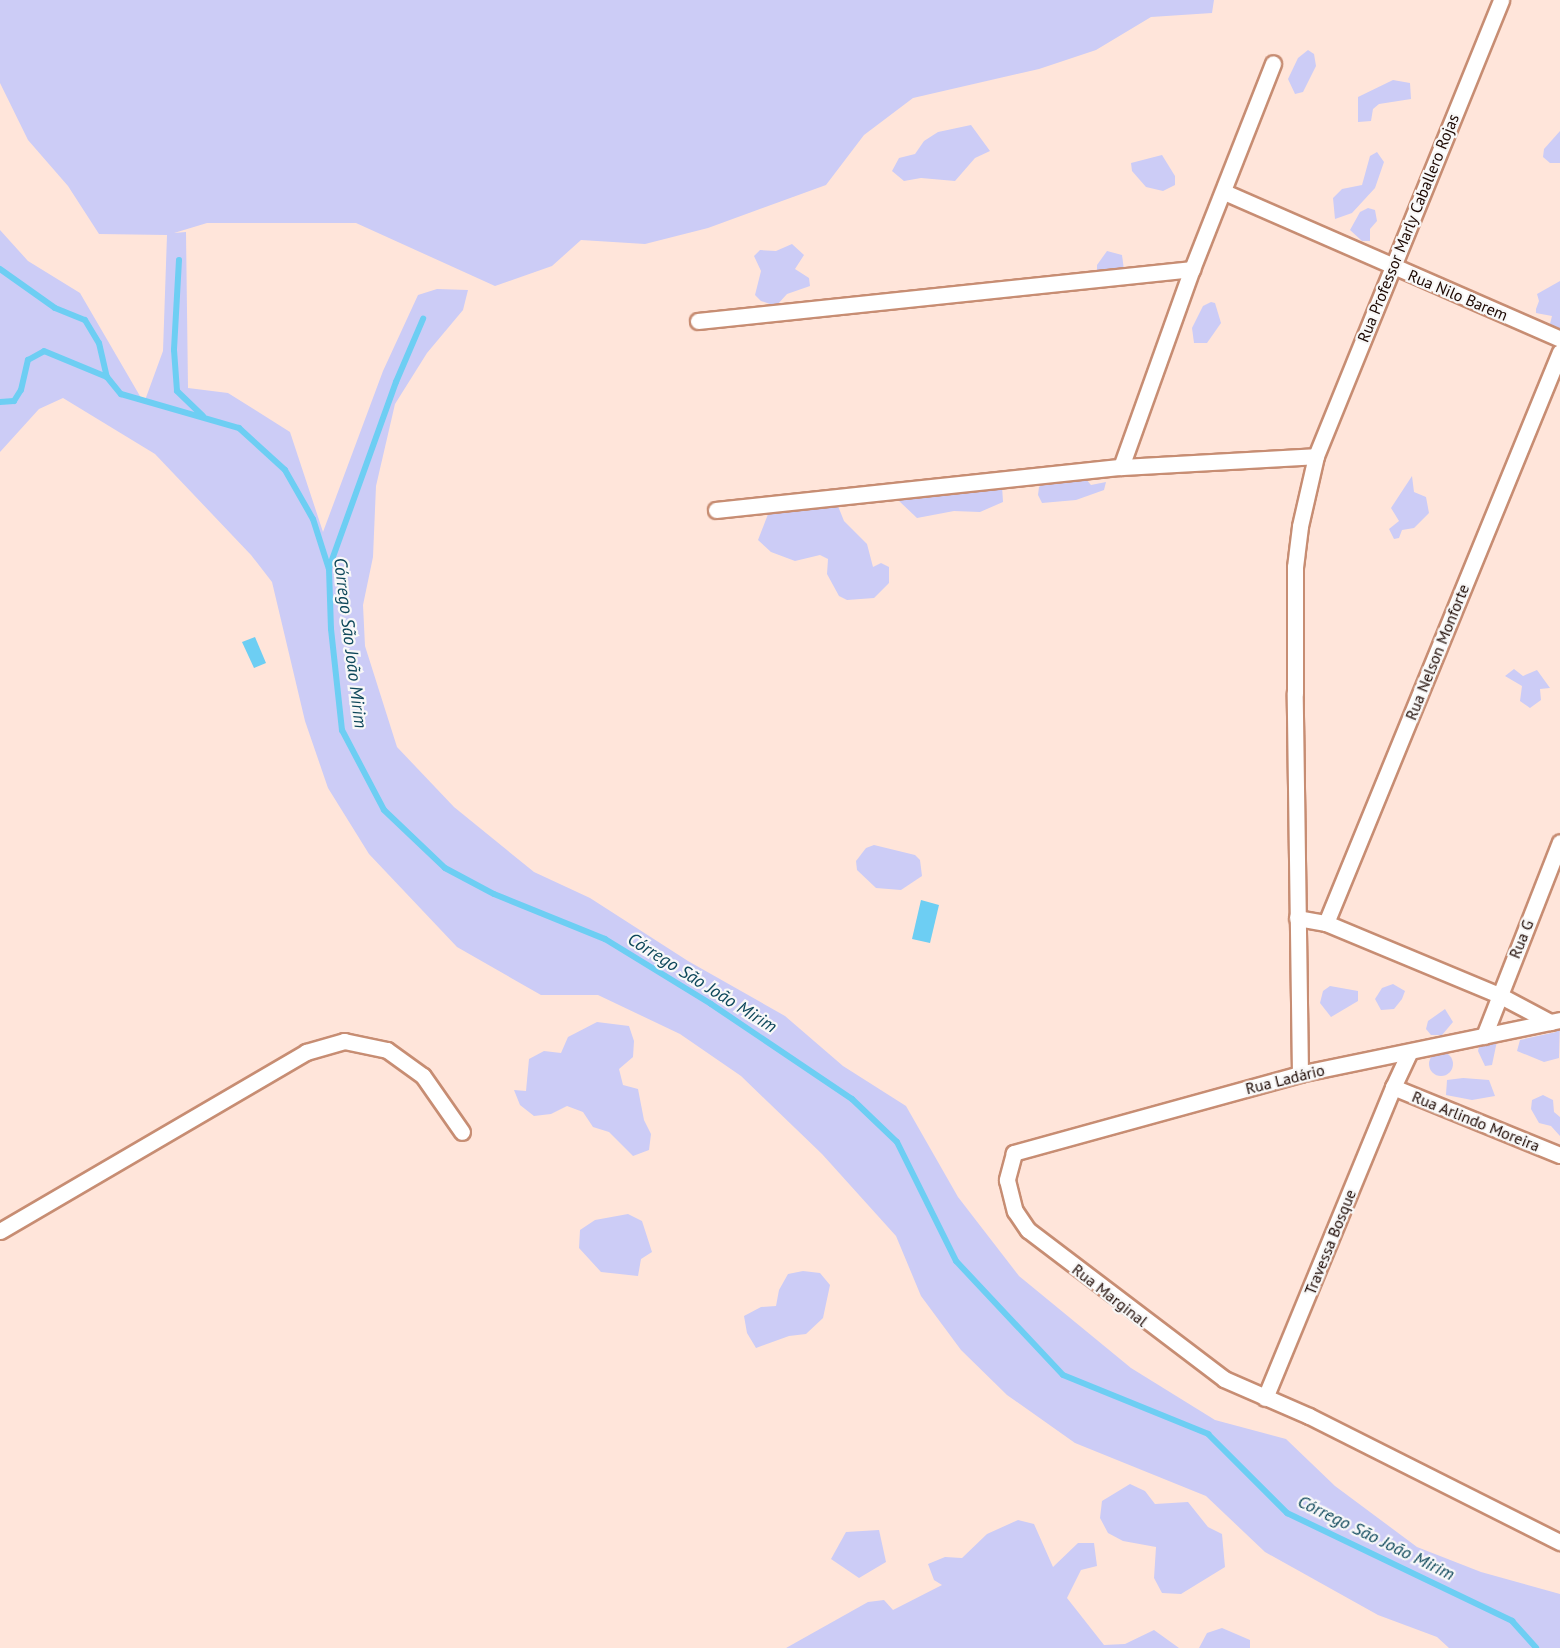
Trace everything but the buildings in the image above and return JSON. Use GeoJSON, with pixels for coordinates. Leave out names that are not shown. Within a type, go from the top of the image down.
{"type":"FeatureCollection","features":[{"type":"Feature","properties":{"kind":"street","name":"Rua Professor Marly Caballero Rojas"},"geometry":{"type":"LineString","coordinates":[[1300,1074],[1295,567],[1300,526],[1316,456],[1391,266],[1501,0]]}},
{"type":"Feature","properties":{"kind":"street"},"geometry":{"type":"LineString","coordinates":[[1121,467],[1192,269],[1273,63]]}},
{"type":"Feature","properties":{"kind":"street","name":"Rua Nilo Barem"},"geometry":{"type":"LineString","coordinates":[[1224,192],[1560,339]]}},
{"type":"Feature","properties":{"kind":"street"},"geometry":{"type":"LineString","coordinates":[[698,321],[1192,269]]}},
{"type":"Feature","properties":{"kind":"street","name":"Rua Nelson Monforte"},"geometry":{"type":"LineString","coordinates":[[1326,923],[1560,352]]}},
{"type":"Feature","properties":{"kind":"street"},"geometry":{"type":"LineString","coordinates":[[716,510],[1121,467],[1316,456]]}},
{"type":"Feature","properties":{"kind":"street","name":"Rua G"},"geometry":{"type":"LineString","coordinates":[[1484,1036],[1560,842]]}},
{"type":"Feature","properties":{"kind":"street"},"geometry":{"type":"LineString","coordinates":[[1297,918],[1326,923],[1499,995],[1555,1021]]}},
{"type":"Feature","properties":{"kind":"street","name":"Rua Ladário"},"geometry":{"type":"LineString","coordinates":[[1014,1153],[1300,1074],[1555,1021]]}},
{"type":"Feature","properties":{"kind":"street"},"geometry":{"type":"LineString","coordinates":[[0,1231],[306,1052],[344,1041],[387,1050],[423,1076],[462,1132]]}},
{"type":"Feature","properties":{"kind":"street","name":"Rua Arlindo Moreira"},"geometry":{"type":"LineString","coordinates":[[1408,1053],[1393,1087],[1560,1155]]}},
{"type":"Feature","properties":{"kind":"street","name":"Travessa Bosque"},"geometry":{"type":"LineString","coordinates":[[1265,1398],[1393,1087]]}},
{"type":"Feature","properties":{"kind":"street","name":"Rua Marginal"},"geometry":{"type":"LineString","coordinates":[[1014,1153],[1007,1180],[1015,1211],[1028,1230],[1197,1361],[1224,1379],[1560,1542]]}},
{"type":"Feature","properties":{"kind":"shaded area"},"geometry":{"type":"Polygon","coordinates":[[[0,0],[1214,0],[1212,13],[1151,17],[1096,50],[1039,69],[913,98],[864,135],[826,185],[708,228],[645,244],[581,240],[552,266],[495,286],[356,223],[207,223],[174,233],[186,232],[188,388],[228,393],[290,432],[323,532],[383,371],[418,295],[437,289],[468,290],[463,310],[427,353],[395,404],[376,486],[373,557],[363,605],[365,646],[397,747],[454,807],[534,872],[590,898],[688,961],[785,1016],[843,1066],[906,1106],[958,1197],[1019,1276],[1131,1368],[1215,1420],[1286,1439],[1335,1486],[1417,1547],[1481,1572],[1560,1594],[1560,1648],[1449,1648],[1437,1637],[1378,1615],[1265,1552],[1206,1496],[1075,1443],[1007,1395],[961,1350],[921,1296],[896,1236],[822,1154],[741,1076],[680,1034],[598,995],[541,995],[457,947],[369,854],[328,788],[305,721],[272,582],[251,555],[155,454],[63,398],[39,409],[0,452],[0,230],[28,261],[80,293],[144,403],[163,351],[167,235],[99,234],[68,186],[28,140],[0,83],[0,0]]]}},
{"type":"Feature","properties":{"kind":"shaded area"},"geometry":{"type":"Polygon","coordinates":[[[1308,50],[1314,54],[1316,66],[1303,92],[1295,94],[1288,79],[1298,58],[1308,50]]]}},
{"type":"Feature","properties":{"kind":"shaded area"},"geometry":{"type":"Polygon","coordinates":[[[1393,80],[1410,83],[1411,99],[1379,104],[1373,109],[1371,121],[1358,122],[1358,97],[1393,80]]]}},
{"type":"Feature","properties":{"kind":"shaded area"},"geometry":{"type":"Polygon","coordinates":[[[971,125],[990,151],[975,158],[955,181],[921,178],[904,181],[892,171],[899,158],[915,154],[924,141],[938,132],[971,125]]]}},
{"type":"Feature","properties":{"kind":"shaded area"},"geometry":{"type":"Polygon","coordinates":[[[1560,131],[1560,163],[1550,163],[1543,157],[1544,149],[1560,131]]]}},
{"type":"Feature","properties":{"kind":"shaded area"},"geometry":{"type":"Polygon","coordinates":[[[1377,152],[1384,162],[1375,188],[1352,213],[1335,219],[1333,198],[1342,189],[1362,185],[1370,156],[1377,152]]]}},
{"type":"Feature","properties":{"kind":"shaded area"},"geometry":{"type":"Polygon","coordinates":[[[1162,155],[1175,176],[1175,185],[1163,191],[1146,187],[1132,171],[1131,163],[1162,155]]]}},
{"type":"Feature","properties":{"kind":"shaded area"},"geometry":{"type":"Polygon","coordinates":[[[1368,208],[1375,210],[1377,221],[1370,229],[1370,241],[1362,241],[1350,230],[1360,212],[1368,208]]]}},
{"type":"Feature","properties":{"kind":"shaded area"},"geometry":{"type":"Polygon","coordinates":[[[792,244],[804,255],[795,269],[809,278],[810,286],[787,294],[776,306],[761,301],[755,295],[761,271],[754,256],[760,250],[776,251],[792,244]]]}},
{"type":"Feature","properties":{"kind":"shaded area"},"geometry":{"type":"Polygon","coordinates":[[[1107,251],[1122,255],[1124,270],[1097,273],[1097,265],[1107,251]]]}},
{"type":"Feature","properties":{"kind":"shaded area"},"geometry":{"type":"Polygon","coordinates":[[[1560,281],[1560,335],[1549,328],[1552,316],[1536,313],[1536,309],[1539,301],[1537,294],[1560,281]]]}},
{"type":"Feature","properties":{"kind":"shaded area"},"geometry":{"type":"Polygon","coordinates":[[[1211,302],[1215,303],[1221,323],[1207,343],[1194,343],[1192,328],[1203,306],[1211,302]]]}},
{"type":"Feature","properties":{"kind":"shaded area"},"geometry":{"type":"Polygon","coordinates":[[[1412,476],[1414,492],[1426,497],[1429,513],[1414,528],[1402,530],[1399,538],[1394,539],[1389,529],[1399,521],[1391,508],[1412,476]]]}},
{"type":"Feature","properties":{"kind":"shaded area"},"geometry":{"type":"Polygon","coordinates":[[[1085,478],[1091,485],[1106,482],[1104,490],[1076,500],[1042,503],[1038,495],[1039,487],[1045,482],[1085,478]]]}},
{"type":"Feature","properties":{"kind":"shaded area"},"geometry":{"type":"Polygon","coordinates":[[[1002,486],[1003,502],[980,512],[954,511],[917,518],[898,500],[903,494],[948,496],[962,488],[1002,486]]]}},
{"type":"Feature","properties":{"kind":"shaded area"},"geometry":{"type":"Polygon","coordinates":[[[791,494],[825,496],[838,506],[844,521],[867,544],[873,567],[881,563],[889,567],[889,583],[874,598],[847,600],[839,596],[827,574],[828,559],[820,555],[795,561],[771,552],[758,540],[770,509],[791,494]]]}},
{"type":"Feature","properties":{"kind":"shaded area"},"geometry":{"type":"Polygon","coordinates":[[[255,637],[266,663],[254,668],[242,642],[255,637]]]}},
{"type":"Feature","properties":{"kind":"shaded area"},"geometry":{"type":"Polygon","coordinates":[[[1514,669],[1523,676],[1537,670],[1550,688],[1540,689],[1541,700],[1530,708],[1520,701],[1522,686],[1505,676],[1514,669]]]}},
{"type":"Feature","properties":{"kind":"shaded area"},"geometry":{"type":"Polygon","coordinates":[[[874,845],[915,855],[920,860],[922,876],[901,890],[876,888],[857,870],[856,861],[866,848],[874,845]]]}},
{"type":"Feature","properties":{"kind":"shaded area"},"geometry":{"type":"Polygon","coordinates":[[[921,900],[939,905],[930,943],[912,939],[921,900]]]}},
{"type":"Feature","properties":{"kind":"shaded area"},"geometry":{"type":"Polygon","coordinates":[[[1393,984],[1405,991],[1402,999],[1394,1009],[1381,1010],[1375,999],[1382,988],[1393,984]]]}},
{"type":"Feature","properties":{"kind":"shaded area"},"geometry":{"type":"Polygon","coordinates":[[[1330,986],[1358,991],[1358,1001],[1331,1017],[1320,1003],[1323,991],[1330,986]]]}},
{"type":"Feature","properties":{"kind":"shaded area"},"geometry":{"type":"Polygon","coordinates":[[[1445,1009],[1453,1022],[1442,1035],[1431,1035],[1426,1029],[1428,1021],[1445,1009]]]}},
{"type":"Feature","properties":{"kind":"shaded area"},"geometry":{"type":"Polygon","coordinates":[[[1560,1018],[1559,1058],[1544,1062],[1517,1051],[1520,1040],[1556,1032],[1560,1018]]]}},
{"type":"Feature","properties":{"kind":"shaded area"},"geometry":{"type":"Polygon","coordinates":[[[597,1022],[629,1026],[634,1041],[633,1057],[619,1069],[623,1085],[638,1089],[644,1120],[651,1134],[649,1150],[633,1156],[609,1132],[593,1127],[583,1112],[567,1106],[551,1114],[534,1116],[520,1105],[514,1090],[526,1091],[529,1059],[544,1051],[561,1053],[568,1037],[597,1022]]]}},
{"type":"Feature","properties":{"kind":"shaded area"},"geometry":{"type":"Polygon","coordinates":[[[1497,1041],[1492,1065],[1485,1066],[1478,1051],[1480,1043],[1497,1041]]]}},
{"type":"Feature","properties":{"kind":"shaded area"},"geometry":{"type":"Polygon","coordinates":[[[1441,1052],[1449,1056],[1453,1064],[1449,1072],[1441,1076],[1433,1072],[1429,1064],[1433,1056],[1441,1052]]]}},
{"type":"Feature","properties":{"kind":"shaded area"},"geometry":{"type":"Polygon","coordinates":[[[1463,1078],[1489,1080],[1495,1096],[1472,1100],[1446,1095],[1447,1080],[1463,1078]]]}},
{"type":"Feature","properties":{"kind":"shaded area"},"geometry":{"type":"Polygon","coordinates":[[[1543,1095],[1553,1100],[1554,1112],[1560,1117],[1560,1136],[1551,1126],[1539,1123],[1531,1109],[1532,1100],[1543,1095]]]}},
{"type":"Feature","properties":{"kind":"shaded area"},"geometry":{"type":"Polygon","coordinates":[[[628,1214],[642,1221],[652,1252],[641,1259],[638,1276],[601,1272],[579,1248],[580,1230],[595,1220],[628,1214]]]}},
{"type":"Feature","properties":{"kind":"shaded area"},"geometry":{"type":"Polygon","coordinates":[[[803,1271],[820,1273],[830,1285],[823,1318],[806,1334],[789,1336],[756,1348],[747,1333],[744,1316],[761,1307],[776,1306],[779,1290],[788,1274],[803,1271]]]}},
{"type":"Feature","properties":{"kind":"shaded area"},"geometry":{"type":"Polygon","coordinates":[[[1130,1484],[1145,1491],[1155,1504],[1188,1502],[1208,1527],[1222,1534],[1225,1567],[1181,1594],[1162,1593],[1154,1578],[1156,1547],[1123,1541],[1108,1533],[1100,1518],[1102,1501],[1130,1484]]]}},
{"type":"Feature","properties":{"kind":"shaded area"},"geometry":{"type":"Polygon","coordinates":[[[1018,1520],[1034,1524],[1053,1567],[1078,1543],[1094,1543],[1097,1566],[1081,1570],[1067,1598],[1104,1645],[1125,1644],[1154,1630],[1179,1648],[786,1648],[868,1602],[884,1600],[893,1610],[942,1585],[934,1580],[928,1564],[945,1557],[962,1558],[987,1534],[1018,1520]]]}},
{"type":"Feature","properties":{"kind":"shaded area"},"geometry":{"type":"Polygon","coordinates":[[[879,1530],[886,1562],[859,1578],[831,1559],[846,1532],[879,1530]]]}},
{"type":"Feature","properties":{"kind":"shaded area"},"geometry":{"type":"Polygon","coordinates":[[[1222,1628],[1250,1640],[1250,1648],[1199,1648],[1207,1633],[1222,1628]]]}},
{"type":"Feature","properties":{"kind":"waterway"},"geometry":{"type":"LineString","coordinates":[[179,260],[174,350],[177,391],[203,416]]}},
{"type":"Feature","properties":{"kind":"waterway","name":"Córrego São João Mirim"},"geometry":{"type":"LineString","coordinates":[[0,269],[55,308],[85,320],[99,343],[107,377],[121,394],[239,428],[285,470],[313,519],[329,569],[331,629],[342,730],[384,810],[445,868],[494,894],[605,939],[711,1004],[852,1099],[897,1142],[956,1261],[1063,1375],[1208,1434],[1287,1513],[1512,1621],[1536,1648]]}},
{"type":"Feature","properties":{"kind":"waterway"},"geometry":{"type":"LineString","coordinates":[[329,568],[396,382],[423,319]]}},
{"type":"Feature","properties":{"kind":"waterway"},"geometry":{"type":"LineString","coordinates":[[0,402],[14,401],[21,390],[28,360],[44,351],[107,377]]}}]}
